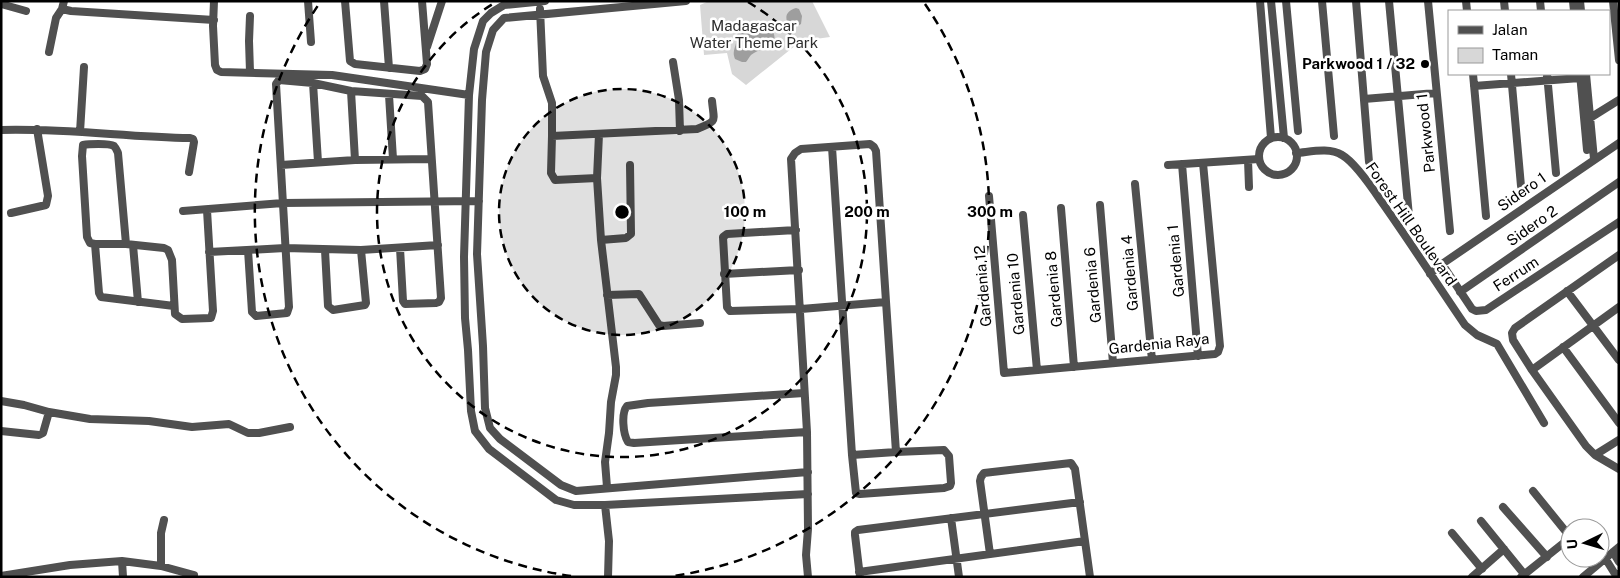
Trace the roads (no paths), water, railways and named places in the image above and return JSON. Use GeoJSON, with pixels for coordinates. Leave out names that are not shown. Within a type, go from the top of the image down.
{"type":"FeatureCollection","features":[{"type":"Feature","properties":{"kind":"street"},"geometry":{"type":"LineString","coordinates":[[214,1],[215,65],[217,70],[222,72],[332,75],[469,95]]}},
{"type":"Feature","properties":{"kind":"street"},"geometry":{"type":"LineString","coordinates":[[308,1],[311,42]]}},
{"type":"Feature","properties":{"kind":"street"},"geometry":{"type":"LineString","coordinates":[[345,1],[350,60],[355,64],[420,71],[425,69],[427,64],[422,1]]}},
{"type":"Feature","properties":{"kind":"street"},"geometry":{"type":"LineString","coordinates":[[384,1],[389,68]]}},
{"type":"Feature","properties":{"kind":"street"},"geometry":{"type":"LineString","coordinates":[[426,51],[442,1]]}},
{"type":"Feature","properties":{"kind":"street"},"geometry":{"type":"LineString","coordinates":[[545,1],[504,3],[483,21],[474,49],[469,95],[465,318],[471,411],[475,431],[489,450],[556,500],[574,505],[808,494]]}},
{"type":"Feature","properties":{"kind":"street"},"geometry":{"type":"LineString","coordinates":[[686,1],[540,13],[504,18],[493,30],[486,52],[482,100],[477,254],[484,346],[484,408],[490,428],[500,439],[561,485],[576,491],[808,472]]}},
{"type":"Feature","properties":{"kind":"street"},"geometry":{"type":"LineString","coordinates":[[1260,1],[1271,138]]}},
{"type":"Feature","properties":{"kind":"street"},"geometry":{"type":"LineString","coordinates":[[1271,1],[1284,138]]}},
{"type":"Feature","properties":{"kind":"street"},"geometry":{"type":"LineString","coordinates":[[1286,1],[1298,131]]}},
{"type":"Feature","properties":{"kind":"street"},"geometry":{"type":"LineString","coordinates":[[1322,1],[1334,136]]}},
{"type":"Feature","properties":{"kind":"street"},"geometry":{"type":"LineString","coordinates":[[1356,1],[1369,162]]}},
{"type":"Feature","properties":{"kind":"street"},"geometry":{"type":"LineString","coordinates":[[1389,1],[1409,216]]}},
{"type":"Feature","properties":{"kind":"street","name":"Parkwood 1"},"geometry":{"type":"LineString","coordinates":[[1428,1],[1450,231]]}},
{"type":"Feature","properties":{"kind":"street"},"geometry":{"type":"LineString","coordinates":[[1613,1],[1619,60]]}},
{"type":"Feature","properties":{"kind":"street"},"geometry":{"type":"LineString","coordinates":[[540,2],[543,76],[552,103],[551,173],[555,180],[597,178]]}},
{"type":"Feature","properties":{"kind":"street"},"geometry":{"type":"LineString","coordinates":[[504,3],[504,18]]}},
{"type":"Feature","properties":{"kind":"street"},"geometry":{"type":"LineString","coordinates":[[1,4],[26,11]]}},
{"type":"Feature","properties":{"kind":"street"},"geometry":{"type":"LineString","coordinates":[[49,52],[56,18],[63,5],[214,20]]}},
{"type":"Feature","properties":{"kind":"street"},"geometry":{"type":"LineString","coordinates":[[250,16],[250,72]]}},
{"type":"Feature","properties":{"kind":"street"},"geometry":{"type":"LineString","coordinates":[[673,62],[679,100],[680,130]]}},
{"type":"Feature","properties":{"kind":"street"},"geometry":{"type":"LineString","coordinates":[[80,132],[84,67]]}},
{"type":"Feature","properties":{"kind":"street"},"geometry":{"type":"LineString","coordinates":[[1473,75],[1486,216]]}},
{"type":"Feature","properties":{"kind":"street"},"geometry":{"type":"LineString","coordinates":[[1511,75],[1521,186]]}},
{"type":"Feature","properties":{"kind":"street"},"geometry":{"type":"LineString","coordinates":[[1474,86],[1512,83],[1547,77],[1582,75]]}},
{"type":"Feature","properties":{"kind":"street"},"geometry":{"type":"LineString","coordinates":[[1582,75],[1590,118],[1594,159]]}},
{"type":"Feature","properties":{"kind":"street"},"geometry":{"type":"LineString","coordinates":[[1582,75],[1587,150]]}},
{"type":"Feature","properties":{"kind":"street"},"geometry":{"type":"LineString","coordinates":[[1547,77],[1556,173]]}},
{"type":"Feature","properties":{"kind":"street"},"geometry":{"type":"LineString","coordinates":[[248,250],[252,312],[256,316],[286,314],[289,311],[276,84],[279,80],[313,83],[351,91],[422,96],[428,102],[441,298],[439,302],[408,305],[403,301],[400,248]]}},
{"type":"Feature","properties":{"kind":"street"},"geometry":{"type":"LineString","coordinates":[[313,83],[318,162]]}},
{"type":"Feature","properties":{"kind":"street"},"geometry":{"type":"LineString","coordinates":[[351,91],[355,160]]}},
{"type":"Feature","properties":{"kind":"street"},"geometry":{"type":"LineString","coordinates":[[1364,99],[1436,93]]}},
{"type":"Feature","properties":{"kind":"street"},"geometry":{"type":"LineString","coordinates":[[389,95],[393,159]]}},
{"type":"Feature","properties":{"kind":"street"},"geometry":{"type":"LineString","coordinates":[[1590,118],[1619,100]]}},
{"type":"Feature","properties":{"kind":"street"},"geometry":{"type":"LineString","coordinates":[[552,136],[697,129],[712,123],[714,120],[712,101]]}},
{"type":"Feature","properties":{"kind":"street"},"geometry":{"type":"LineString","coordinates":[[10,213],[48,203],[37,129]]}},
{"type":"Feature","properties":{"kind":"street"},"geometry":{"type":"LineString","coordinates":[[1,130],[37,129],[194,139],[189,172]]}},
{"type":"Feature","properties":{"kind":"street"},"geometry":{"type":"LineString","coordinates":[[599,134],[597,178],[601,240],[616,359],[616,375],[611,402],[610,433],[605,462],[607,487]]}},
{"type":"Feature","properties":{"kind":"street"},"geometry":{"type":"LineString","coordinates":[[1271,138],[1284,138],[1290,142],[1296,153],[1294,166],[1284,174],[1271,174],[1261,165],[1259,152],[1262,146],[1271,138]]}},
{"type":"Feature","properties":{"kind":"street","name":"Sidero 1"},"geometry":{"type":"LineString","coordinates":[[1430,274],[1619,143]]}},
{"type":"Feature","properties":{"kind":"street"},"geometry":{"type":"LineString","coordinates":[[808,577],[806,555],[808,494],[807,432],[792,160],[795,153],[801,149],[870,144],[876,151],[896,452]]}},
{"type":"Feature","properties":{"kind":"street"},"geometry":{"type":"LineString","coordinates":[[138,302],[130,244],[118,154],[116,147],[112,145],[83,145],[87,237],[90,243],[130,244],[164,248],[170,253],[172,260],[175,314],[182,319],[208,319],[212,316],[207,210]]}},
{"type":"Feature","properties":{"kind":"street"},"geometry":{"type":"LineString","coordinates":[[832,147],[852,455],[856,493],[944,488],[951,484],[949,456],[944,450],[852,455]]}},
{"type":"Feature","properties":{"kind":"street","name":"Forest Hill Boulevard"},"geometry":{"type":"LineString","coordinates":[[1296,153],[1323,151],[1342,155],[1367,181],[1465,325],[1477,335],[1497,344],[1544,422]]}},
{"type":"Feature","properties":{"kind":"street"},"geometry":{"type":"LineString","coordinates":[[1168,165],[1259,159]]}},
{"type":"Feature","properties":{"kind":"street"},"geometry":{"type":"LineString","coordinates":[[280,165],[355,160],[431,160]]}},
{"type":"Feature","properties":{"kind":"street"},"geometry":{"type":"LineString","coordinates":[[1248,160],[1249,187]]}},
{"type":"Feature","properties":{"kind":"street","name":"Gardenia Raya"},"geometry":{"type":"LineString","coordinates":[[1004,373],[1198,356],[1218,352],[1220,346],[1203,163]]}},
{"type":"Feature","properties":{"kind":"street","name":"Gardenia 1"},"geometry":{"type":"LineString","coordinates":[[1182,164],[1198,356]]}},
{"type":"Feature","properties":{"kind":"street"},"geometry":{"type":"LineString","coordinates":[[601,240],[626,238],[631,234],[630,165]]}},
{"type":"Feature","properties":{"kind":"street","name":"Sidero 2"},"geometry":{"type":"LineString","coordinates":[[1460,292],[1619,182]]}},
{"type":"Feature","properties":{"kind":"street","name":"Gardenia 4"},"geometry":{"type":"LineString","coordinates":[[1135,184],[1152,360]]}},
{"type":"Feature","properties":{"kind":"street","name":"Gardenia 12"},"geometry":{"type":"LineString","coordinates":[[989,196],[1004,373]]}},
{"type":"Feature","properties":{"kind":"street"},"geometry":{"type":"LineString","coordinates":[[183,211],[283,204],[479,201]]}},
{"type":"Feature","properties":{"kind":"street","name":"Gardenia 6"},"geometry":{"type":"LineString","coordinates":[[1100,205],[1113,363]]}},
{"type":"Feature","properties":{"kind":"street","name":"Gardenia 8"},"geometry":{"type":"LineString","coordinates":[[1061,208],[1074,367]]}},
{"type":"Feature","properties":{"kind":"street","name":"Gardenia 10"},"geometry":{"type":"LineString","coordinates":[[1023,215],[1037,370]]}},
{"type":"Feature","properties":{"kind":"street","name":"Ferrum"},"geometry":{"type":"LineString","coordinates":[[1442,264],[1472,310],[1486,310],[1619,222]]}},
{"type":"Feature","properties":{"kind":"street"},"geometry":{"type":"LineString","coordinates":[[796,230],[727,234],[723,237],[727,307],[730,311],[801,309],[886,302]]}},
{"type":"Feature","properties":{"kind":"street"},"geometry":{"type":"LineString","coordinates":[[95,244],[100,295],[102,297],[174,306]]}},
{"type":"Feature","properties":{"kind":"street"},"geometry":{"type":"LineString","coordinates":[[209,252],[286,248],[361,250],[438,245]]}},
{"type":"Feature","properties":{"kind":"street"},"geometry":{"type":"LineString","coordinates":[[324,250],[328,306],[333,310],[364,307],[365,305],[361,250]]}},
{"type":"Feature","properties":{"kind":"street"},"geometry":{"type":"LineString","coordinates":[[1619,255],[1513,330],[1513,340],[1586,446],[1595,455],[1619,469]]}},
{"type":"Feature","properties":{"kind":"street"},"geometry":{"type":"LineString","coordinates":[[724,274],[798,270]]}},
{"type":"Feature","properties":{"kind":"street"},"geometry":{"type":"LineString","coordinates":[[1567,291],[1617,355]]}},
{"type":"Feature","properties":{"kind":"street"},"geometry":{"type":"LineString","coordinates":[[607,295],[639,294],[657,322],[663,326],[700,323]]}},
{"type":"Feature","properties":{"kind":"street"},"geometry":{"type":"LineString","coordinates":[[1532,370],[1619,307]]}},
{"type":"Feature","properties":{"kind":"street"},"geometry":{"type":"LineString","coordinates":[[1563,347],[1619,423]]}},
{"type":"Feature","properties":{"kind":"street"},"geometry":{"type":"LineString","coordinates":[[804,392],[657,402],[627,406],[624,411],[625,437],[628,442],[634,443],[807,432]]}},
{"type":"Feature","properties":{"kind":"street"},"geometry":{"type":"LineString","coordinates":[[1,401],[90,419],[149,421],[192,427],[229,424],[248,433],[259,433],[290,427]]}},
{"type":"Feature","properties":{"kind":"street"},"geometry":{"type":"LineString","coordinates":[[1,431],[39,435],[43,433],[49,412]]}},
{"type":"Feature","properties":{"kind":"street"},"geometry":{"type":"LineString","coordinates":[[1595,455],[1619,440]]}},
{"type":"Feature","properties":{"kind":"street"},"geometry":{"type":"LineString","coordinates":[[990,554],[980,477],[984,473],[1071,463],[1075,469],[1090,577]]}},
{"type":"Feature","properties":{"kind":"street"},"geometry":{"type":"LineString","coordinates":[[1481,521],[1523,576],[1566,541],[1568,535],[1533,491]]}},
{"type":"Feature","properties":{"kind":"street"},"geometry":{"type":"LineString","coordinates":[[1080,502],[858,530],[855,532],[855,535],[859,574],[956,558],[1085,541]]}},
{"type":"Feature","properties":{"kind":"street"},"geometry":{"type":"LineString","coordinates":[[605,505],[609,541],[608,577]]}},
{"type":"Feature","properties":{"kind":"street"},"geometry":{"type":"LineString","coordinates":[[1502,507],[1547,556]]}},
{"type":"Feature","properties":{"kind":"street"},"geometry":{"type":"LineString","coordinates":[[951,518],[959,577]]}},
{"type":"Feature","properties":{"kind":"street"},"geometry":{"type":"LineString","coordinates":[[161,566],[161,533],[164,520]]}},
{"type":"Feature","properties":{"kind":"street"},"geometry":{"type":"LineString","coordinates":[[1452,533],[1482,569]]}},
{"type":"Feature","properties":{"kind":"street"},"geometry":{"type":"LineString","coordinates":[[1616,549],[1619,562]]}},
{"type":"Feature","properties":{"kind":"street"},"geometry":{"type":"LineString","coordinates":[[1472,577],[1504,550]]}},
{"type":"Feature","properties":{"kind":"street"},"geometry":{"type":"LineString","coordinates":[[122,561],[123,577]]}},
{"type":"Feature","properties":{"kind":"street"},"geometry":{"type":"LineString","coordinates":[[1,576],[70,565],[122,561],[161,566],[194,575]]}},
{"type":"Feature","properties":{"kind":"street"},"geometry":{"type":"LineString","coordinates":[[1583,577],[1593,568]]}},
{"type":"Feature","properties":{"kind":"place","name":"Parkwood 1 / 32"},"geometry":{"type":"Point","coordinates":[1425,64]}},
{"type":"Feature","properties":{"kind":"park label","name":"Madagascar Water Theme Park"},"geometry":{"type":"Point","coordinates":[754,34]}}]}
